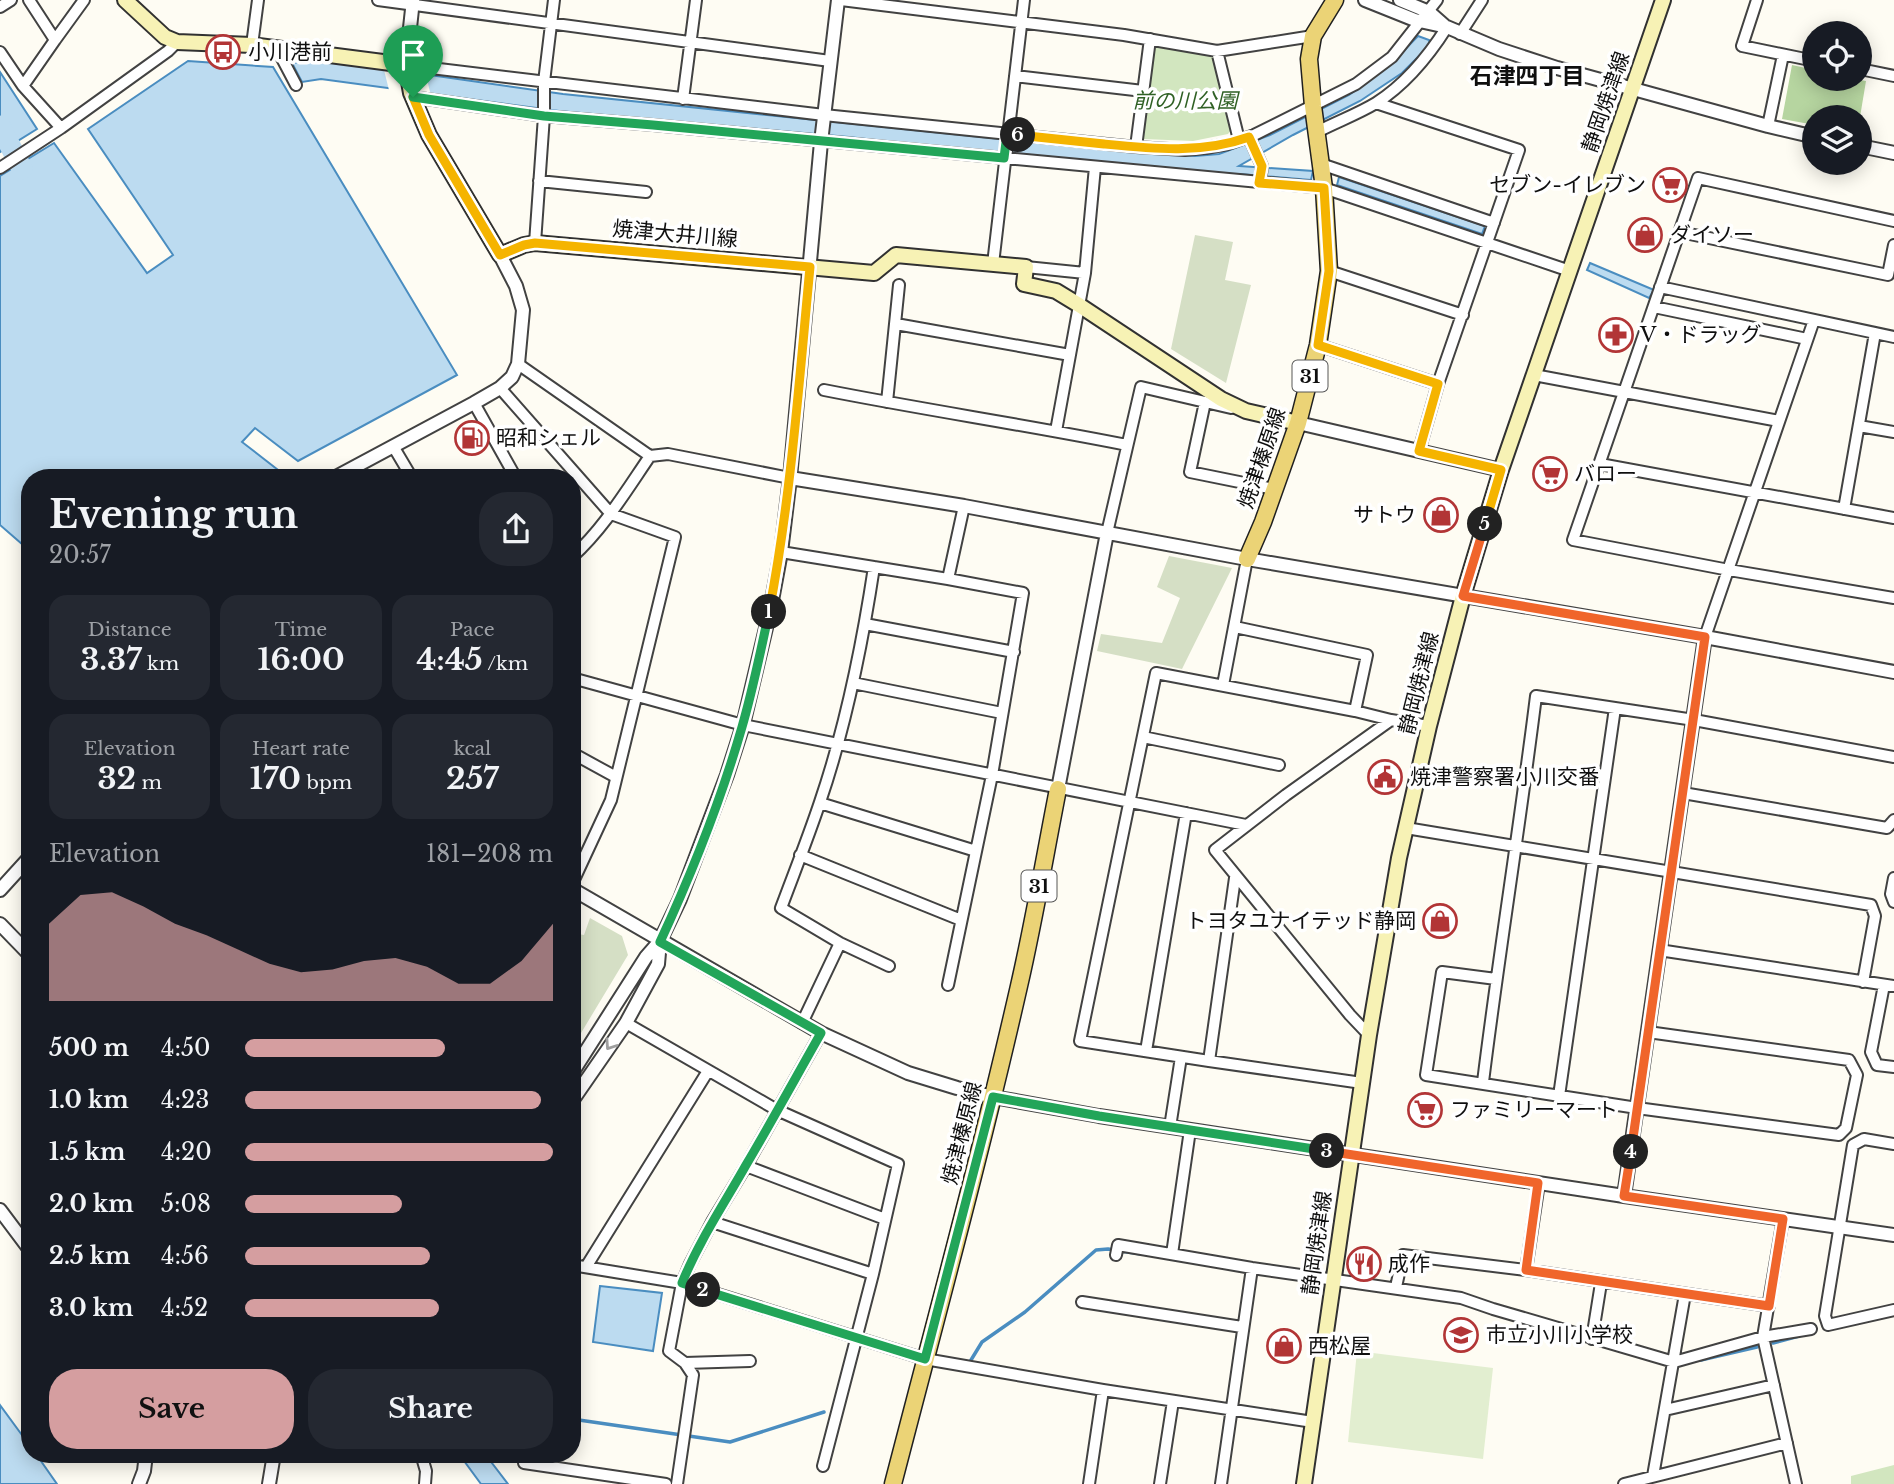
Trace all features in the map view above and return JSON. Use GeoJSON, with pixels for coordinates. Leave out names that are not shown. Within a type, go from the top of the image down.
{"type":"FeatureCollection","features":[{"type":"Feature","properties":{"kind":"main road"},"geometry":{"type":"LineString","coordinates":[[125,0],[165,37],[177,42],[276,47],[406,67],[412,95],[429,135],[500,255]]}},
{"type":"Feature","properties":{"kind":"main road","name":"焼津榛原線"},"geometry":{"type":"LineString","coordinates":[[1247,559],[1298,423],[1318,345],[1329,271],[1309,60],[1313,36],[1335,0]]}},
{"type":"Feature","properties":{"kind":"main road","name":"静岡焼津線"},"geometry":{"type":"LineString","coordinates":[[1304,1484],[1369,1035],[1406,828],[1429,726],[1463,596],[1501,470],[1663,0]]}},
{"type":"Feature","properties":{"kind":"main road","name":"焼津大井川線"},"geometry":{"type":"LineString","coordinates":[[500,255],[535,243],[874,272],[897,255],[1026,267]]}},
{"type":"Feature","properties":{"kind":"main road"},"geometry":{"type":"LineString","coordinates":[[1026,267],[1024,284],[1056,291],[1221,399],[1246,411],[1298,423]]}},
{"type":"Feature","properties":{"kind":"main road","name":"焼津榛原線"},"geometry":{"type":"LineString","coordinates":[[893,1484],[993,1097],[1020,983],[1058,789]]}},
{"type":"Feature","properties":{"kind":"street"},"geometry":{"type":"LineString","coordinates":[[0,7],[11,0]]}},
{"type":"Feature","properties":{"kind":"street"},"geometry":{"type":"LineString","coordinates":[[29,0],[55,40]]}},
{"type":"Feature","properties":{"kind":"street"},"geometry":{"type":"LineString","coordinates":[[23,86],[84,0]]}},
{"type":"Feature","properties":{"kind":"street"},"geometry":{"type":"LineString","coordinates":[[252,45],[258,0]]}},
{"type":"Feature","properties":{"kind":"street"},"geometry":{"type":"LineString","coordinates":[[378,0],[412,2],[830,61]]}},
{"type":"Feature","properties":{"kind":"street"},"geometry":{"type":"LineString","coordinates":[[535,243],[544,82],[554,0]]}},
{"type":"Feature","properties":{"kind":"street"},"geometry":{"type":"LineString","coordinates":[[683,99],[696,0]]}},
{"type":"Feature","properties":{"kind":"street"},"geometry":{"type":"LineString","coordinates":[[581,1059],[646,957],[660,942],[705,834],[743,725],[769,611],[790,478],[821,142],[839,0],[1150,39],[1217,51],[1313,36]]}},
{"type":"Feature","properties":{"kind":"street"},"geometry":{"type":"LineString","coordinates":[[993,264],[1024,0]]}},
{"type":"Feature","properties":{"kind":"street"},"geometry":{"type":"LineString","coordinates":[[1366,0],[1425,17],[1460,34],[1545,64],[1802,134]]}},
{"type":"Feature","properties":{"kind":"street"},"geometry":{"type":"LineString","coordinates":[[1400,0],[1425,17]]}},
{"type":"Feature","properties":{"kind":"street"},"geometry":{"type":"LineString","coordinates":[[412,2],[406,67],[824,115],[1185,150],[1246,139],[1356,84],[1392,57],[1437,0]]}},
{"type":"Feature","properties":{"kind":"street"},"geometry":{"type":"LineString","coordinates":[[1460,34],[1482,0]]}},
{"type":"Feature","properties":{"kind":"street"},"geometry":{"type":"LineString","coordinates":[[1757,0],[1742,46],[1802,59]]}},
{"type":"Feature","properties":{"kind":"street"},"geometry":{"type":"LineString","coordinates":[[1316,129],[1376,103],[1409,76],[1430,54],[1447,27]]}},
{"type":"Feature","properties":{"kind":"street"},"geometry":{"type":"LineString","coordinates":[[1136,147],[1150,39]]}},
{"type":"Feature","properties":{"kind":"street"},"geometry":{"type":"LineString","coordinates":[[0,167],[61,128],[177,42]]}},
{"type":"Feature","properties":{"kind":"street"},"geometry":{"type":"LineString","coordinates":[[276,47],[296,85]]}},
{"type":"Feature","properties":{"kind":"street"},"geometry":{"type":"LineString","coordinates":[[1217,51],[1246,139],[1260,162],[1260,181]]}},
{"type":"Feature","properties":{"kind":"street"},"geometry":{"type":"LineString","coordinates":[[0,52],[23,86],[61,128]]}},
{"type":"Feature","properties":{"kind":"street"},"geometry":{"type":"LineString","coordinates":[[1768,126],[1783,55]]}},
{"type":"Feature","properties":{"kind":"street"},"geometry":{"type":"LineString","coordinates":[[1872,71],[1894,75]]}},
{"type":"Feature","properties":{"kind":"street"},"geometry":{"type":"LineString","coordinates":[[1014,76],[1143,91]]}},
{"type":"Feature","properties":{"kind":"street"},"geometry":{"type":"LineString","coordinates":[[412,95],[544,116],[1096,167],[1260,181],[1322,177],[1494,223]]}},
{"type":"Feature","properties":{"kind":"street"},"geometry":{"type":"LineString","coordinates":[[1376,103],[1519,150],[1438,384],[1419,451]]}},
{"type":"Feature","properties":{"kind":"street"},"geometry":{"type":"LineString","coordinates":[[1872,148],[1894,153]]}},
{"type":"Feature","properties":{"kind":"street"},"geometry":{"type":"LineString","coordinates":[[1056,431],[1085,273],[1096,167]]}},
{"type":"Feature","properties":{"kind":"street"},"geometry":{"type":"LineString","coordinates":[[1322,177],[1488,243],[1570,271]]}},
{"type":"Feature","properties":{"kind":"street"},"geometry":{"type":"LineString","coordinates":[[1894,221],[1698,178],[1573,540],[1894,598]]}},
{"type":"Feature","properties":{"kind":"street"},"geometry":{"type":"LineString","coordinates":[[539,181],[646,192]]}},
{"type":"Feature","properties":{"kind":"street"},"geometry":{"type":"LineString","coordinates":[[1680,232],[1888,275],[1894,246]]}},
{"type":"Feature","properties":{"kind":"street"},"geometry":{"type":"LineString","coordinates":[[351,469],[474,403],[500,388],[512,377],[518,363],[523,310],[516,286],[500,255]]}},
{"type":"Feature","properties":{"kind":"street"},"geometry":{"type":"LineString","coordinates":[[1026,267],[1085,273]]}},
{"type":"Feature","properties":{"kind":"street"},"geometry":{"type":"LineString","coordinates":[[1329,271],[1463,315]]}},
{"type":"Feature","properties":{"kind":"street"},"geometry":{"type":"LineString","coordinates":[[887,402],[899,285]]}},
{"type":"Feature","properties":{"kind":"street"},"geometry":{"type":"LineString","coordinates":[[1660,287],[1894,337]]}},
{"type":"Feature","properties":{"kind":"street"},"geometry":{"type":"LineString","coordinates":[[1654,307],[1807,339]]}},
{"type":"Feature","properties":{"kind":"street"},"geometry":{"type":"LineString","coordinates":[[1624,1196],[1705,637],[1814,320]]}},
{"type":"Feature","properties":{"kind":"street"},"geometry":{"type":"LineString","coordinates":[[896,324],[1070,355]]}},
{"type":"Feature","properties":{"kind":"street"},"geometry":{"type":"LineString","coordinates":[[1844,509],[1875,333]]}},
{"type":"Feature","properties":{"kind":"street"},"geometry":{"type":"LineString","coordinates":[[1318,345],[1438,384]]}},
{"type":"Feature","properties":{"kind":"street"},"geometry":{"type":"LineString","coordinates":[[518,363],[650,456],[668,454],[1247,559],[1705,637],[1894,673]]}},
{"type":"Feature","properties":{"kind":"street"},"geometry":{"type":"LineString","coordinates":[[1534,375],[1779,421]]}},
{"type":"Feature","properties":{"kind":"street"},"geometry":{"type":"LineString","coordinates":[[1058,789],[1107,533],[1141,387],[1246,411]]}},
{"type":"Feature","properties":{"kind":"street"},"geometry":{"type":"LineString","coordinates":[[500,388],[571,469]]}},
{"type":"Feature","properties":{"kind":"street"},"geometry":{"type":"LineString","coordinates":[[824,390],[1128,445]]}},
{"type":"Feature","properties":{"kind":"street"},"geometry":{"type":"LineString","coordinates":[[1205,402],[1190,472],[1274,489]]}},
{"type":"Feature","properties":{"kind":"street"},"geometry":{"type":"LineString","coordinates":[[474,403],[511,469]]}},
{"type":"Feature","properties":{"kind":"street"},"geometry":{"type":"LineString","coordinates":[[1298,423],[1501,470]]}},
{"type":"Feature","properties":{"kind":"street"},"geometry":{"type":"LineString","coordinates":[[1859,426],[1894,432]]}},
{"type":"Feature","properties":{"kind":"street"},"geometry":{"type":"LineString","coordinates":[[393,446],[407,469]]}},
{"type":"Feature","properties":{"kind":"street"},"geometry":{"type":"LineString","coordinates":[[581,549],[611,514],[650,456]]}},
{"type":"Feature","properties":{"kind":"street"},"geometry":{"type":"LineString","coordinates":[[1600,464],[1894,518]]}},
{"type":"Feature","properties":{"kind":"street"},"geometry":{"type":"LineString","coordinates":[[581,480],[611,514],[675,537],[611,800],[581,867]]}},
{"type":"Feature","properties":{"kind":"street"},"geometry":{"type":"LineString","coordinates":[[948,579],[964,506]]}},
{"type":"Feature","properties":{"kind":"street"},"geometry":{"type":"LineString","coordinates":[[780,552],[1023,593],[992,775],[948,985]]}},
{"type":"Feature","properties":{"kind":"street"},"geometry":{"type":"LineString","coordinates":[[1223,684],[1247,559]]}},
{"type":"Feature","properties":{"kind":"street"},"geometry":{"type":"LineString","coordinates":[[874,567],[853,683],[837,745],[820,803],[780,908],[840,943],[890,966]]}},
{"type":"Feature","properties":{"kind":"street"},"geometry":{"type":"LineString","coordinates":[[865,624],[1014,652]]}},
{"type":"Feature","properties":{"kind":"street"},"geometry":{"type":"LineString","coordinates":[[1235,626],[1367,655],[1355,711]]}},
{"type":"Feature","properties":{"kind":"street"},"geometry":{"type":"LineString","coordinates":[[1362,1083],[1080,1041],[1156,673],[1429,726]]}},
{"type":"Feature","properties":{"kind":"street"},"geometry":{"type":"LineString","coordinates":[[581,681],[743,725],[1246,825]]}},
{"type":"Feature","properties":{"kind":"street"},"geometry":{"type":"LineString","coordinates":[[853,683],[1002,713]]}},
{"type":"Feature","properties":{"kind":"street"},"geometry":{"type":"LineString","coordinates":[[1483,1082],[1536,696],[1694,720],[1894,757]]}},
{"type":"Feature","properties":{"kind":"street"},"geometry":{"type":"LineString","coordinates":[[1559,1096],[1615,708]]}},
{"type":"Feature","properties":{"kind":"street"},"geometry":{"type":"LineString","coordinates":[[1369,1035],[1350,1016],[1235,878],[1215,850],[1391,720]]}},
{"type":"Feature","properties":{"kind":"street"},"geometry":{"type":"LineString","coordinates":[[1143,737],[1279,765]]}},
{"type":"Feature","properties":{"kind":"street"},"geometry":{"type":"LineString","coordinates":[[581,758],[616,777]]}},
{"type":"Feature","properties":{"kind":"street"},"geometry":{"type":"LineString","coordinates":[[1683,793],[1886,828],[1894,820]]}},
{"type":"Feature","properties":{"kind":"street"},"geometry":{"type":"LineString","coordinates":[[820,803],[975,851]]}},
{"type":"Feature","properties":{"kind":"street"},"geometry":{"type":"LineString","coordinates":[[1146,1052],[1185,813]]}},
{"type":"Feature","properties":{"kind":"street"},"geometry":{"type":"LineString","coordinates":[[1406,828],[1871,905],[1875,916],[1863,982]]}},
{"type":"Feature","properties":{"kind":"street"},"geometry":{"type":"LineString","coordinates":[[800,855],[961,920]]}},
{"type":"Feature","properties":{"kind":"street"},"geometry":{"type":"LineString","coordinates":[[0,890],[21,867]]}},
{"type":"Feature","properties":{"kind":"street"},"geometry":{"type":"LineString","coordinates":[[1209,1062],[1235,878]]}},
{"type":"Feature","properties":{"kind":"street"},"geometry":{"type":"LineString","coordinates":[[1894,878],[1891,894],[1894,902]]}},
{"type":"Feature","properties":{"kind":"street"},"geometry":{"type":"LineString","coordinates":[[581,893],[660,942],[821,1033],[908,1073],[993,1097],[1351,1155],[1894,1235]]}},
{"type":"Feature","properties":{"kind":"street"},"geometry":{"type":"LineString","coordinates":[[0,923],[21,945]]}},
{"type":"Feature","properties":{"kind":"street"},"geometry":{"type":"LineString","coordinates":[[581,1088],[625,1023],[658,964],[660,942]]}},
{"type":"Feature","properties":{"kind":"street"},"geometry":{"type":"LineString","coordinates":[[802,1023],[840,943]]}},
{"type":"Feature","properties":{"kind":"street"},"geometry":{"type":"LineString","coordinates":[[1659,950],[1889,986],[1871,1052],[1877,1065],[1894,1067]]}},
{"type":"Feature","properties":{"kind":"street"},"geometry":{"type":"LineString","coordinates":[[1496,979],[1442,972],[1426,1075],[1637,1108],[1839,1135],[1846,1128],[1857,1074],[1849,1060],[1648,1032]]}},
{"type":"Feature","properties":{"kind":"street"},"geometry":{"type":"LineString","coordinates":[[625,1023],[777,1110],[898,1164],[823,1466]]}},
{"type":"Feature","properties":{"kind":"street"},"geometry":{"type":"LineString","coordinates":[[677,1484],[692,1375],[685,1363],[669,1352],[682,1283],[712,1222],[821,1033]]}},
{"type":"Feature","properties":{"kind":"street"},"geometry":{"type":"LineString","coordinates":[[1170,1127],[1181,1057]]}},
{"type":"Feature","properties":{"kind":"street"},"geometry":{"type":"LineString","coordinates":[[586,1267],[708,1071]]}},
{"type":"Feature","properties":{"kind":"street"},"geometry":{"type":"LineString","coordinates":[[1172,1254],[1189,1130]]}},
{"type":"Feature","properties":{"kind":"street"},"geometry":{"type":"LineString","coordinates":[[1894,1144],[1864,1139],[1853,1145],[1825,1316],[1828,1325],[1894,1310]]}},
{"type":"Feature","properties":{"kind":"street"},"geometry":{"type":"LineString","coordinates":[[746,1166],[885,1219]]}},
{"type":"Feature","properties":{"kind":"street"},"geometry":{"type":"LineString","coordinates":[[1526,1270],[1538,1183]]}},
{"type":"Feature","properties":{"kind":"street"},"geometry":{"type":"LineString","coordinates":[[0,1210],[21,1238]]}},
{"type":"Feature","properties":{"kind":"street"},"geometry":{"type":"LineString","coordinates":[[1783,1219],[1763,1337],[1796,1484]]}},
{"type":"Feature","properties":{"kind":"street"},"geometry":{"type":"LineString","coordinates":[[712,1222],[873,1273]]}},
{"type":"Feature","properties":{"kind":"street"},"geometry":{"type":"LineString","coordinates":[[1117,1252],[1118,1245],[1252,1268],[1461,1298],[1674,1362],[1763,1337],[1811,1329]]}},
{"type":"Feature","properties":{"kind":"street"},"geometry":{"type":"LineString","coordinates":[[1396,1287],[1403,1255],[1526,1270],[1769,1306]]}},
{"type":"Feature","properties":{"kind":"street"},"geometry":{"type":"LineString","coordinates":[[581,1266],[682,1283],[925,1359],[1312,1422]]}},
{"type":"Feature","properties":{"kind":"street"},"geometry":{"type":"LineString","coordinates":[[1221,1484],[1252,1268]]}},
{"type":"Feature","properties":{"kind":"street"},"geometry":{"type":"LineString","coordinates":[[1592,1339],[1601,1283]]}},
{"type":"Feature","properties":{"kind":"street"},"geometry":{"type":"LineString","coordinates":[[1653,1476],[1685,1294]]}},
{"type":"Feature","properties":{"kind":"street"},"geometry":{"type":"LineString","coordinates":[[1082,1302],[1242,1327]]}},
{"type":"Feature","properties":{"kind":"street"},"geometry":{"type":"LineString","coordinates":[[685,1363],[750,1361]]}},
{"type":"Feature","properties":{"kind":"street"},"geometry":{"type":"LineString","coordinates":[[1665,1410],[1774,1385]]}},
{"type":"Feature","properties":{"kind":"street"},"geometry":{"type":"LineString","coordinates":[[1089,1484],[1103,1390]]}},
{"type":"Feature","properties":{"kind":"street"},"geometry":{"type":"LineString","coordinates":[[1160,1484],[1173,1401]]}},
{"type":"Feature","properties":{"kind":"street"},"geometry":{"type":"LineString","coordinates":[[1624,1484],[1787,1443]]}},
{"type":"Feature","properties":{"kind":"street"},"geometry":{"type":"LineString","coordinates":[[139,1484],[145,1463]]}},
{"type":"Feature","properties":{"kind":"street"},"geometry":{"type":"LineString","coordinates":[[269,1484],[272,1463]]}},
{"type":"Feature","properties":{"kind":"street"},"geometry":{"type":"LineString","coordinates":[[424,1463],[425,1484]]}},
{"type":"Feature","properties":{"kind":"street"},"geometry":{"type":"LineString","coordinates":[[524,1463],[666,1484]]}},
{"type":"Feature","properties":{"kind":"green space","name":"前の川公園"},"geometry":{"type":"Polygon","coordinates":[[[1159,46],[1214,55],[1231,130],[1228,134],[1193,141],[1143,139],[1154,49],[1159,46]]]}},
{"type":"Feature","properties":{"kind":"green space"},"geometry":{"type":"Polygon","coordinates":[[[1792,65],[1802,67],[1802,91],[1864,91],[1862,105],[1802,105],[1802,123],[1782,119],[1792,65]]]}},
{"type":"Feature","properties":{"kind":"green space"},"geometry":{"type":"Polygon","coordinates":[[[1195,235],[1233,242],[1225,280],[1251,285],[1226,383],[1171,349],[1195,235]]]}},
{"type":"Feature","properties":{"kind":"green space"},"geometry":{"type":"Polygon","coordinates":[[[1169,556],[1232,568],[1182,669],[1097,651],[1101,634],[1162,643],[1180,598],[1157,587],[1169,556]]]}},
{"type":"Feature","properties":{"kind":"green space"},"geometry":{"type":"Polygon","coordinates":[[[590,918],[622,936],[628,955],[581,1033],[581,934],[584,935],[590,918]]]}},
{"type":"Feature","properties":{"kind":"green space"},"geometry":{"type":"Polygon","coordinates":[[[1357,1351],[1493,1368],[1483,1459],[1348,1442],[1357,1351]]]}},
{"type":"Feature","properties":{"kind":"green space"},"geometry":{"type":"Polygon","coordinates":[[[1894,1465],[1894,1484],[1851,1484],[1851,1476],[1894,1465]]]}},
{"type":"Feature","properties":{"kind":"water"},"geometry":{"type":"Polygon","coordinates":[[[1418,36],[1429,40],[1430,45],[1402,73],[1360,101],[1239,166],[1313,171],[1311,180],[1240,174],[1238,177],[1032,158],[849,137],[559,111],[321,79],[302,82],[292,63],[325,60],[563,94],[1195,156],[1219,154],[1270,135],[1349,95],[1389,66],[1418,36]]]}},
{"type":"Feature","properties":{"kind":"water"},"geometry":{"type":"Polygon","coordinates":[[[188,61],[273,67],[457,375],[298,461],[255,428],[242,442],[277,469],[21,469],[21,543],[0,525],[0,176],[54,143],[147,273],[173,255],[88,129],[188,61]]]}},
{"type":"Feature","properties":{"kind":"water"},"geometry":{"type":"Polygon","coordinates":[[[0,72],[37,129],[0,152],[0,72]]]}},
{"type":"Feature","properties":{"kind":"water"},"geometry":{"type":"Polygon","coordinates":[[[1339,177],[1485,226],[1482,234],[1337,185],[1339,177]]]}},
{"type":"Feature","properties":{"kind":"water"},"geometry":{"type":"Polygon","coordinates":[[[1590,263],[1654,290],[1649,298],[1587,270],[1590,263]]]}},
{"type":"Feature","properties":{"kind":"water"},"geometry":{"type":"Polygon","coordinates":[[[600,1286],[662,1293],[653,1351],[593,1342],[600,1286]]]}},
{"type":"Feature","properties":{"kind":"water"},"geometry":{"type":"Polygon","coordinates":[[[0,1405],[21,1434],[21,1463],[42,1463],[57,1484],[0,1484],[0,1405]]]}},
{"type":"Feature","properties":{"kind":"water"},"geometry":{"type":"Polygon","coordinates":[[[466,1463],[492,1463],[508,1484],[481,1484],[466,1463]]]}},
{"type":"Feature","properties":{"kind":"pier"},"geometry":{"type":"Polygon","coordinates":[[[383,66],[425,71],[431,96],[389,90],[383,66]]]}},
{"type":"Feature","properties":{"kind":"waterway"},"geometry":{"type":"LineString","coordinates":[[0,126],[22,169]]}},
{"type":"Feature","properties":{"kind":"waterway"},"geometry":{"type":"LineString","coordinates":[[971,1360],[982,1342],[1025,1312],[1096,1250],[1141,1254]]}},
{"type":"Feature","properties":{"kind":"waterway"},"geometry":{"type":"LineString","coordinates":[[1773,1343],[1799,1336]]}},
{"type":"Feature","properties":{"kind":"waterway"},"geometry":{"type":"LineString","coordinates":[[1701,1360],[1757,1347]]}},
{"type":"Feature","properties":{"kind":"waterway"},"geometry":{"type":"LineString","coordinates":[[581,1420],[730,1442],[824,1412]]}},
{"type":"Feature","properties":{"kind":"place","name":"小川港前"},"geometry":{"type":"Point","coordinates":[223,52]}},
{"type":"Feature","properties":{"kind":"place","name":"セブン-イレブン"},"geometry":{"type":"Point","coordinates":[1670,185]}},
{"type":"Feature","properties":{"kind":"place","name":"ダイソー"},"geometry":{"type":"Point","coordinates":[1645,235]}},
{"type":"Feature","properties":{"kind":"place","name":"V・ドラッグ"},"geometry":{"type":"Point","coordinates":[1616,335]}},
{"type":"Feature","properties":{"kind":"place","name":"昭和シェル"},"geometry":{"type":"Point","coordinates":[472,438]}},
{"type":"Feature","properties":{"kind":"place","name":"バロー"},"geometry":{"type":"Point","coordinates":[1550,474]}},
{"type":"Feature","properties":{"kind":"place","name":"サトウ"},"geometry":{"type":"Point","coordinates":[1441,515]}},
{"type":"Feature","properties":{"kind":"place","name":"焼津警察署小川交番"},"geometry":{"type":"Point","coordinates":[1385,777]}},
{"type":"Feature","properties":{"kind":"place","name":"トヨタユナイテッド静岡"},"geometry":{"type":"Point","coordinates":[1440,921]}},
{"type":"Feature","properties":{"kind":"place","name":"ファミリーマート"},"geometry":{"type":"Point","coordinates":[1425,1110]}},
{"type":"Feature","properties":{"kind":"place","name":"成作"},"geometry":{"type":"Point","coordinates":[1364,1264]}},
{"type":"Feature","properties":{"kind":"place","name":"市立小川小学校"},"geometry":{"type":"Point","coordinates":[1461,1335]}},
{"type":"Feature","properties":{"kind":"place","name":"西松屋"},"geometry":{"type":"Point","coordinates":[1284,1346]}},
{"type":"Feature","properties":{"kind":"district","name":"石津四丁目"},"geometry":{"type":"Point","coordinates":[1527,76]}},
{"type":"Feature","properties":{"kind":"route"},"geometry":{"type":"LineString","coordinates":[[413,97],[544,116],[1004,158],[1007,134],[1185,150],[1228,144],[1249,137],[1262,166],[1259,183],[1324,188],[1329,271],[1318,345],[1438,384],[1419,451],[1501,470],[1463,596],[1705,637],[1624,1196],[1783,1219],[1769,1306],[1526,1270],[1538,1183],[1099,1116],[993,1097],[925,1359],[682,1283],[712,1222],[821,1033],[660,942],[680,899],[727,775],[743,725],[769,611],[790,478],[810,267],[535,243],[500,255],[429,135],[413,97]]}}]}
